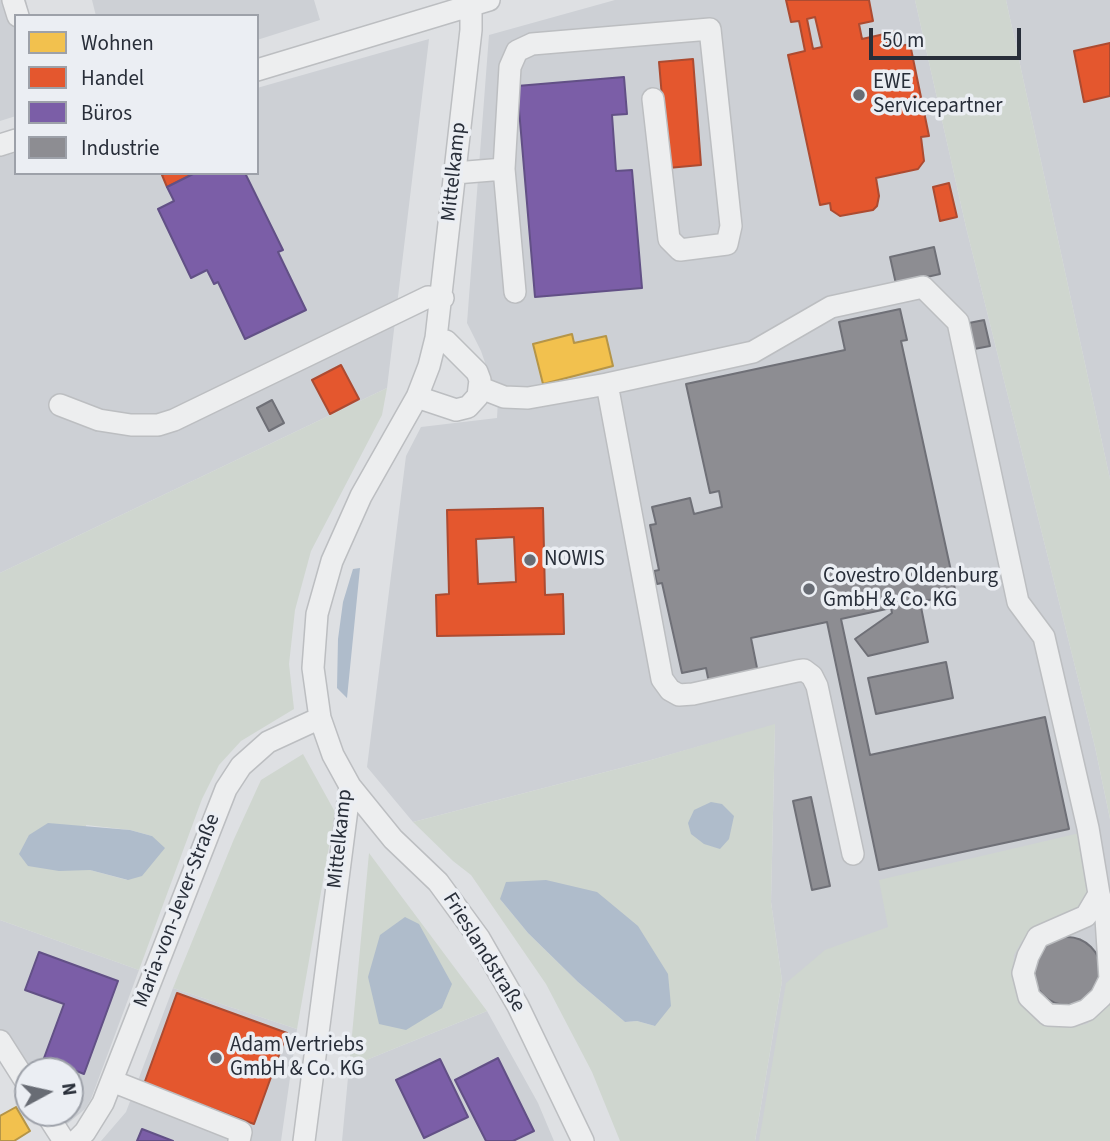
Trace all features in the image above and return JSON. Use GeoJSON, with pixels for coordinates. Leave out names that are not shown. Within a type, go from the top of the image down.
{"type":"FeatureCollection","features":[{"type":"Feature","properties":{"kind":"street"},"geometry":{"type":"LineString","coordinates":[[259,69],[477,2]]}},
{"type":"Feature","properties":{"kind":"street","name":"Mittelkamp"},"geometry":{"type":"LineString","coordinates":[[304,1141],[350,786],[333,755],[320,718],[313,668],[317,614],[332,561],[361,496],[417,397],[429,366],[443,298],[454,173],[471,30],[477,2]]}},
{"type":"Feature","properties":{"kind":"street"},"geometry":{"type":"LineString","coordinates":[[515,292],[504,169],[510,67],[517,51],[532,44],[710,29],[731,226],[727,244],[680,250],[669,239],[653,99]]}},
{"type":"Feature","properties":{"kind":"street"},"geometry":{"type":"LineString","coordinates":[[454,173],[504,169]]}},
{"type":"Feature","properties":{"kind":"street"},"geometry":{"type":"LineString","coordinates":[[481,388],[504,397],[528,398],[607,384],[753,352],[831,307],[922,287],[958,322],[1018,602],[1044,637],[1106,918],[1110,979],[1101,997],[1087,1010],[1071,1016],[1048,1014],[1029,997],[1023,972],[1028,956],[1038,937],[1086,916],[1099,894]]}},
{"type":"Feature","properties":{"kind":"street"},"geometry":{"type":"LineString","coordinates":[[60,405],[99,420],[131,425],[158,425],[174,420],[428,296],[443,298]]}},
{"type":"Feature","properties":{"kind":"street"},"geometry":{"type":"LineString","coordinates":[[417,397],[447,408],[462,409],[474,402],[481,388],[477,372],[446,341],[436,338]]}},
{"type":"Feature","properties":{"kind":"street"},"geometry":{"type":"LineString","coordinates":[[607,384],[662,679],[670,690],[678,695],[694,694],[804,670],[813,676],[853,854]]}},
{"type":"Feature","properties":{"kind":"street","name":"Maria-von-Jever-Straße"},"geometry":{"type":"LineString","coordinates":[[76,1141],[85,1132],[103,1103],[226,789],[241,766],[268,742],[320,718]]}},
{"type":"Feature","properties":{"kind":"street","name":"Frieslandstraße"},"geometry":{"type":"LineString","coordinates":[[350,786],[393,839],[438,882],[479,939],[518,1006],[583,1141]]}},
{"type":"Feature","properties":{"kind":"street"},"geometry":{"type":"LineString","coordinates":[[0,1041],[14,1063]]}},
{"type":"Feature","properties":{"kind":"street"},"geometry":{"type":"LineString","coordinates":[[112,1081],[241,1132],[239,1141]]}},
{"type":"Feature","properties":{"kind":"shaded area"},"geometry":{"type":"Polygon","coordinates":[[[0,0],[26,0],[30,14],[14,14],[14,117],[0,121],[0,0]]]}},
{"type":"Feature","properties":{"kind":"shaded area"},"geometry":{"type":"Polygon","coordinates":[[[92,0],[314,0],[320,20],[259,39],[259,14],[96,14],[92,0]]]}},
{"type":"Feature","properties":{"kind":"shaded area"},"geometry":{"type":"Polygon","coordinates":[[[615,0],[915,0],[966,227],[1095,747],[1110,819],[1110,1141],[755,1141],[782,981],[771,902],[775,725],[413,822],[367,767],[406,456],[421,427],[497,418],[498,400],[481,351],[467,323],[489,35],[615,0]]]}},
{"type":"Feature","properties":{"kind":"shaded area"},"geometry":{"type":"Polygon","coordinates":[[[915,0],[1006,0],[1110,479],[1110,819],[1095,747],[966,227],[915,0]]]}},
{"type":"Feature","properties":{"kind":"shaded area"},"geometry":{"type":"Polygon","coordinates":[[[1006,0],[1110,0],[1110,479],[1006,0]]]}},
{"type":"Feature","properties":{"kind":"shaded area"},"geometry":{"type":"Polygon","coordinates":[[[429,39],[387,388],[0,573],[0,157],[14,154],[14,175],[259,175],[259,87],[429,39]]]}},
{"type":"Feature","properties":{"kind":"shaded area"},"geometry":{"type":"Polygon","coordinates":[[[387,388],[382,415],[311,551],[295,610],[289,664],[294,709],[241,741],[219,765],[202,799],[139,970],[0,920],[0,573],[387,388]],[[86,825],[90,870],[127,880],[152,836],[130,830],[86,825]]]}},
{"type":"Feature","properties":{"kind":"shaded area"},"geometry":{"type":"Polygon","coordinates":[[[775,724],[771,902],[782,981],[755,1141],[620,1141],[592,1072],[546,984],[471,875],[413,822],[644,762],[775,724]],[[500,899],[528,933],[578,982],[625,1022],[637,1021],[655,1026],[500,899]]]}},
{"type":"Feature","properties":{"kind":"shaded area"},"geometry":{"type":"Polygon","coordinates":[[[303,754],[335,812],[297,1029],[173,988],[261,780],[303,754]]]}},
{"type":"Feature","properties":{"kind":"shaded area"},"geometry":{"type":"Polygon","coordinates":[[[1084,832],[1090,889],[1083,908],[1035,928],[1022,941],[1014,955],[1013,977],[1020,1003],[1041,1022],[1063,1027],[1087,1024],[1110,1000],[1110,1141],[759,1141],[786,983],[825,950],[888,927],[879,880],[1084,832]]]}},
{"type":"Feature","properties":{"kind":"shaded area"},"geometry":{"type":"Polygon","coordinates":[[[369,853],[487,1011],[349,1067],[369,853]]]}},
{"type":"Feature","properties":{"kind":"shaded area"},"geometry":{"type":"Polygon","coordinates":[[[0,920],[139,970],[91,1099],[84,1110],[84,1057],[19,1057],[0,1029],[0,920]]]}},
{"type":"Feature","properties":{"kind":"shaded area"},"geometry":{"type":"Polygon","coordinates":[[[173,988],[297,1029],[281,1141],[101,1141],[126,1112],[173,988]]]}},
{"type":"Feature","properties":{"kind":"shaded area"},"geometry":{"type":"Polygon","coordinates":[[[487,1011],[538,1103],[554,1141],[342,1141],[349,1067],[487,1011]]]}},
{"type":"Feature","properties":{"kind":"water"},"geometry":{"type":"Polygon","coordinates":[[[360,568],[347,698],[337,688],[338,639],[343,602],[353,569],[360,568]]]}},
{"type":"Feature","properties":{"kind":"water"},"geometry":{"type":"Polygon","coordinates":[[[711,802],[722,804],[734,816],[729,839],[720,849],[704,844],[691,834],[688,823],[694,810],[711,802]]]}},
{"type":"Feature","properties":{"kind":"water"},"geometry":{"type":"Polygon","coordinates":[[[48,823],[130,830],[152,836],[165,848],[142,876],[128,880],[90,870],[59,871],[28,866],[19,854],[29,835],[48,823]]]}},
{"type":"Feature","properties":{"kind":"water"},"geometry":{"type":"Polygon","coordinates":[[[546,880],[597,892],[638,926],[668,974],[671,1006],[655,1026],[637,1021],[625,1022],[578,982],[528,933],[500,899],[506,882],[546,880]]]}},
{"type":"Feature","properties":{"kind":"water"},"geometry":{"type":"Polygon","coordinates":[[[405,917],[419,924],[452,984],[442,1008],[406,1030],[379,1024],[368,977],[380,935],[405,917]]]}},
{"type":"Feature","properties":{"kind":"building: Wohnen"},"geometry":{"type":"Polygon","coordinates":[[[572,334],[574,343],[606,336],[613,366],[543,384],[533,344],[572,334]]]}},
{"type":"Feature","properties":{"kind":"building: Wohnen"},"geometry":{"type":"Polygon","coordinates":[[[14,1108],[14,1127],[28,1127],[30,1131],[14,1141],[0,1141],[0,1116],[14,1108]]]}},
{"type":"Feature","properties":{"kind":"building: Handel","name":"EWE Servicepartner"},"geometry":{"type":"Polygon","coordinates":[[[786,0],[869,0],[873,21],[859,24],[862,39],[898,31],[901,46],[910,44],[929,136],[921,137],[924,161],[918,169],[876,178],[879,196],[877,206],[873,210],[840,216],[831,210],[830,203],[820,205],[788,55],[805,51],[799,21],[791,22],[786,0]],[[815,17],[807,19],[813,49],[822,47],[815,17]]]}},
{"type":"Feature","properties":{"kind":"building: Handel"},"geometry":{"type":"Polygon","coordinates":[[[1110,43],[1110,96],[1084,102],[1074,51],[1110,43]]]}},
{"type":"Feature","properties":{"kind":"building: Handel"},"geometry":{"type":"Polygon","coordinates":[[[693,59],[701,165],[668,168],[659,62],[693,59]]]}},
{"type":"Feature","properties":{"kind":"building: Handel"},"geometry":{"type":"Polygon","coordinates":[[[162,175],[191,175],[167,187],[162,175]]]}},
{"type":"Feature","properties":{"kind":"building: Handel"},"geometry":{"type":"Polygon","coordinates":[[[949,183],[957,217],[940,221],[933,187],[949,183]]]}},
{"type":"Feature","properties":{"kind":"building: Handel"},"geometry":{"type":"Polygon","coordinates":[[[341,365],[359,399],[330,414],[312,380],[341,365]]]}},
{"type":"Feature","properties":{"kind":"building: Handel","name":"NOWIS"},"geometry":{"type":"Polygon","coordinates":[[[543,508],[545,595],[563,594],[564,634],[437,636],[436,595],[449,594],[447,510],[543,508]],[[514,537],[476,539],[478,584],[516,582],[514,537]]]}},
{"type":"Feature","properties":{"kind":"building: Handel","name":"Adam Vertriebs GmbH & Co. KG"},"geometry":{"type":"Polygon","coordinates":[[[177,993],[287,1033],[254,1124],[144,1084],[177,993]]]}},
{"type":"Feature","properties":{"kind":"building: Büros"},"geometry":{"type":"Polygon","coordinates":[[[624,77],[627,114],[612,115],[616,171],[632,170],[642,288],[535,297],[517,86],[624,77]]]}},
{"type":"Feature","properties":{"kind":"building: Büros"},"geometry":{"type":"Polygon","coordinates":[[[191,175],[246,175],[283,250],[278,252],[306,310],[245,339],[218,282],[214,284],[207,270],[191,278],[158,209],[174,201],[167,187],[191,175]]]}},
{"type":"Feature","properties":{"kind":"building: Büros"},"geometry":{"type":"Polygon","coordinates":[[[39,952],[118,981],[84,1074],[84,1057],[44,1057],[64,1004],[25,990],[39,952]]]}},
{"type":"Feature","properties":{"kind":"building: Büros"},"geometry":{"type":"Polygon","coordinates":[[[498,1058],[534,1131],[513,1141],[486,1141],[455,1080],[498,1058]]]}},
{"type":"Feature","properties":{"kind":"building: Büros"},"geometry":{"type":"Polygon","coordinates":[[[440,1059],[468,1117],[424,1138],[396,1080],[440,1059]]]}},
{"type":"Feature","properties":{"kind":"building: Büros"},"geometry":{"type":"Polygon","coordinates":[[[142,1129],[173,1141],[137,1141],[142,1129]]]}},
{"type":"Feature","properties":{"kind":"building: Industrie"},"geometry":{"type":"Polygon","coordinates":[[[934,247],[940,274],[896,284],[890,257],[934,247]]]}},
{"type":"Feature","properties":{"kind":"building: Industrie","name":"Covestro Oldenburg GmbH & Co. KG"},"geometry":{"type":"Polygon","coordinates":[[[900,309],[907,340],[901,341],[956,594],[920,602],[928,642],[868,656],[855,639],[892,613],[891,608],[841,619],[870,755],[1045,717],[1069,829],[879,870],[827,622],[751,638],[758,673],[709,683],[706,668],[682,673],[662,583],[657,584],[654,571],[659,570],[650,525],[656,524],[652,507],[690,498],[694,514],[722,507],[719,491],[710,493],[686,384],[845,350],[839,322],[900,309]]]}},
{"type":"Feature","properties":{"kind":"building: Industrie"},"geometry":{"type":"Polygon","coordinates":[[[984,320],[990,346],[969,350],[964,324],[984,320]]]}},
{"type":"Feature","properties":{"kind":"building: Industrie"},"geometry":{"type":"Polygon","coordinates":[[[272,400],[284,423],[269,431],[257,408],[272,400]]]}},
{"type":"Feature","properties":{"kind":"building: Industrie"},"geometry":{"type":"Polygon","coordinates":[[[946,662],[953,698],[876,714],[868,678],[946,662]]]}},
{"type":"Feature","properties":{"kind":"building: Industrie"},"geometry":{"type":"Polygon","coordinates":[[[811,797],[830,886],[812,890],[793,801],[811,797]]]}},
{"type":"Feature","properties":{"kind":"building: Industrie"},"geometry":{"type":"Polygon","coordinates":[[[1067,937],[1080,940],[1091,947],[1098,958],[1101,971],[1098,984],[1091,995],[1080,1002],[1067,1005],[1054,1002],[1043,995],[1036,984],[1033,971],[1036,958],[1043,947],[1054,940],[1067,937]]]}},
{"type":"Feature","properties":{"kind":"place","name":"EWE Servicepartner"},"geometry":{"type":"Point","coordinates":[859,95]}},
{"type":"Feature","properties":{"kind":"place","name":"NOWIS"},"geometry":{"type":"Point","coordinates":[530,560]}},
{"type":"Feature","properties":{"kind":"place","name":"Covestro Oldenburg GmbH & Co. KG"},"geometry":{"type":"Point","coordinates":[809,589]}},
{"type":"Feature","properties":{"kind":"place","name":"Adam Vertriebs GmbH & Co. KG"},"geometry":{"type":"Point","coordinates":[216,1058]}}]}
